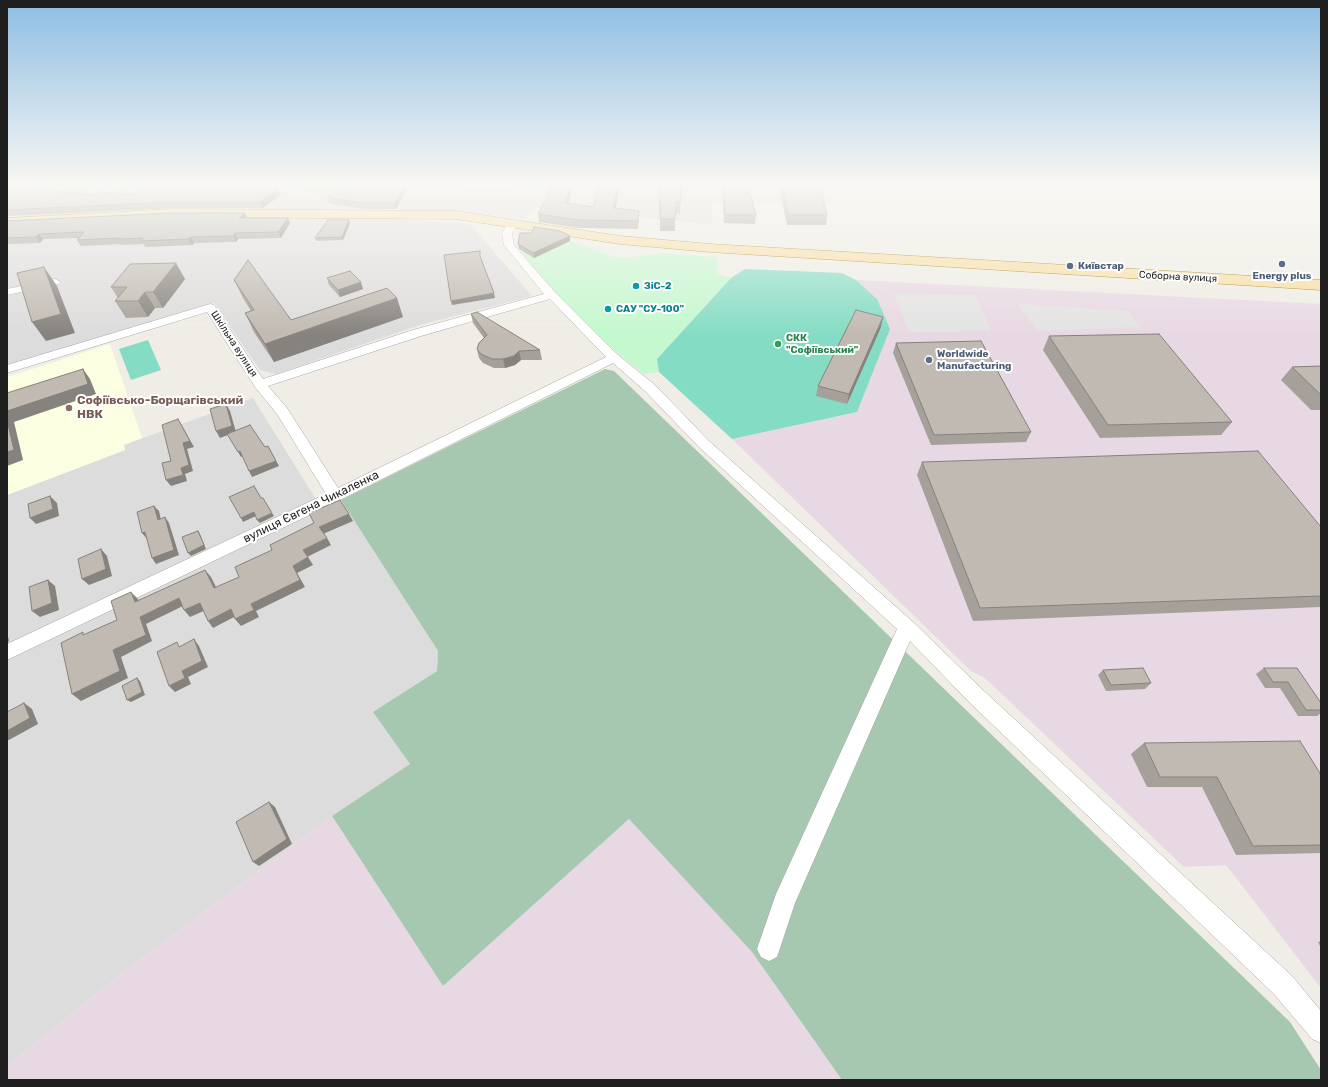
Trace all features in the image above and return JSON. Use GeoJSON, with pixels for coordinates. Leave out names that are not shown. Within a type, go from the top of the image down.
{"type":"FeatureCollection","features":[{"type":"Feature","properties":{"kind":"main road","name":"Соборна вулиця"},"geometry":{"type":"LineString","coordinates":[[583,234],[620,240],[710,248],[1321,285]]}},
{"type":"Feature","properties":{"kind":"street"},"geometry":{"type":"LineString","coordinates":[[507,234],[509,244],[530,271],[552,296],[614,358],[650,388],[704,444],[907,627],[978,697],[1283,986],[1321,1030]]}},
{"type":"Feature","properties":{"kind":"street"},"geometry":{"type":"LineString","coordinates":[[7,292],[55,282]]}},
{"type":"Feature","properties":{"kind":"street","name":"Шкільна вулиця"},"geometry":{"type":"LineString","coordinates":[[7,369],[210,306],[260,384],[417,333],[552,296]]}},
{"type":"Feature","properties":{"kind":"street","name":"вулиця Євгена Чикаленка"},"geometry":{"type":"LineString","coordinates":[[7,652],[334,496],[614,358]]}},
{"type":"Feature","properties":{"kind":"street"},"geometry":{"type":"LineString","coordinates":[[260,384],[282,410],[334,496]]}},
{"type":"Feature","properties":{"kind":"street"},"geometry":{"type":"LineString","coordinates":[[769,949],[784,902],[907,627]]}},
{"type":"Feature","properties":{"kind":"shaded area"},"geometry":{"type":"Polygon","coordinates":[[[7,234],[478,234],[532,296],[420,325],[276,374],[260,370],[214,303],[7,366],[7,234]]]}},
{"type":"Feature","properties":{"kind":"shaded area"},"geometry":{"type":"Polygon","coordinates":[[[856,280],[1321,304],[1321,988],[1226,865],[1184,867],[985,678],[971,671],[732,439],[857,412],[877,299],[856,280]]]}},
{"type":"Feature","properties":{"kind":"shaded area"},"geometry":{"type":"Polygon","coordinates":[[[894,294],[976,295],[991,331],[909,332],[894,294]]]}},
{"type":"Feature","properties":{"kind":"shaded area"},"geometry":{"type":"Polygon","coordinates":[[[1018,304],[1127,311],[1141,327],[1037,331],[1018,304]]]}},
{"type":"Feature","properties":{"kind":"shaded area","name":"Софіївсько-Борщагівський НВК"},"geometry":{"type":"Polygon","coordinates":[[[110,344],[142,438],[124,445],[125,450],[7,495],[7,377],[110,344]]]}},
{"type":"Feature","properties":{"kind":"shaded area"},"geometry":{"type":"Polygon","coordinates":[[[605,369],[614,371],[1290,1022],[1321,1070],[1321,1080],[842,1080],[752,952],[629,819],[443,986],[332,816],[410,764],[373,712],[437,671],[438,651],[341,500],[605,369]]]}},
{"type":"Feature","properties":{"kind":"shaded area"},"geometry":{"type":"Polygon","coordinates":[[[253,398],[322,509],[341,500],[438,651],[437,671],[374,712],[410,764],[332,816],[117,977],[7,1066],[7,495],[125,450],[124,445],[253,398]]]}},
{"type":"Feature","properties":{"kind":"shaded area"},"geometry":{"type":"Polygon","coordinates":[[[332,816],[443,986],[629,819],[752,952],[842,1080],[7,1080],[7,1066],[117,977],[332,816]]]}},
{"type":"Feature","properties":{"kind":"green space"},"geometry":{"type":"Polygon","coordinates":[[[563,239],[615,257],[625,258],[662,253],[716,257],[719,262],[716,274],[731,278],[657,359],[659,372],[644,374],[616,352],[582,320],[533,268],[519,247],[563,239]]]}},
{"type":"Feature","properties":{"kind":"green space","name":"СКК \"Софіївський\""},"geometry":{"type":"Polygon","coordinates":[[[745,269],[842,273],[856,280],[877,299],[890,329],[857,412],[732,439],[659,372],[657,359],[731,278],[745,269]]]}},
{"type":"Feature","properties":{"kind":"green space"},"geometry":{"type":"Polygon","coordinates":[[[148,340],[161,370],[131,380],[119,349],[148,340]]]}},
{"type":"Feature","properties":{"kind":"building"},"geometry":{"type":"Polygon","coordinates":[[[7,234],[45,234],[39,234],[36,237],[7,238],[7,234]]]}},
{"type":"Feature","properties":{"kind":"building"},"geometry":{"type":"Polygon","coordinates":[[[82,234],[235,234],[233,236],[191,237],[188,239],[142,241],[143,238],[77,240],[82,234]]]}},
{"type":"Feature","properties":{"kind":"building"},"geometry":{"type":"Polygon","coordinates":[[[318,234],[343,234],[342,237],[315,238],[318,234]]]}},
{"type":"Feature","properties":{"kind":"building"},"geometry":{"type":"Polygon","coordinates":[[[520,234],[565,234],[570,236],[533,253],[518,244],[520,234]]]}},
{"type":"Feature","properties":{"kind":"building"},"geometry":{"type":"Polygon","coordinates":[[[480,251],[480,256],[494,293],[451,301],[444,255],[480,251]]]}},
{"type":"Feature","properties":{"kind":"building"},"geometry":{"type":"Polygon","coordinates":[[[248,260],[291,320],[387,288],[397,298],[265,344],[245,313],[254,310],[234,280],[248,260]]]}},
{"type":"Feature","properties":{"kind":"building"},"geometry":{"type":"Polygon","coordinates":[[[176,263],[153,292],[145,292],[138,301],[115,301],[127,287],[111,287],[130,264],[176,263]]]}},
{"type":"Feature","properties":{"kind":"building"},"geometry":{"type":"Polygon","coordinates":[[[44,267],[61,314],[32,322],[17,273],[44,267]]]}},
{"type":"Feature","properties":{"kind":"building"},"geometry":{"type":"Polygon","coordinates":[[[350,271],[361,282],[338,290],[327,278],[350,271]]]}},
{"type":"Feature","properties":{"kind":"building"},"geometry":{"type":"Polygon","coordinates":[[[856,310],[883,317],[849,394],[818,386],[856,310]]]}},
{"type":"Feature","properties":{"kind":"building"},"geometry":{"type":"Polygon","coordinates":[[[477,312],[540,350],[519,351],[514,356],[503,359],[492,359],[481,354],[477,349],[479,343],[487,335],[471,314],[477,312]]]}},
{"type":"Feature","properties":{"kind":"building"},"geometry":{"type":"Polygon","coordinates":[[[1159,334],[1232,422],[1108,425],[1049,336],[1159,334]]]}},
{"type":"Feature","properties":{"kind":"building"},"geometry":{"type":"Polygon","coordinates":[[[981,341],[1031,432],[934,435],[896,343],[981,341]]]}},
{"type":"Feature","properties":{"kind":"building"},"geometry":{"type":"Polygon","coordinates":[[[1321,366],[1321,395],[1292,367],[1321,366]]]}},
{"type":"Feature","properties":{"kind":"building"},"geometry":{"type":"Polygon","coordinates":[[[83,369],[88,384],[7,411],[7,393],[83,369]]]}},
{"type":"Feature","properties":{"kind":"building"},"geometry":{"type":"Polygon","coordinates":[[[226,404],[232,426],[216,431],[210,409],[226,404]]]}},
{"type":"Feature","properties":{"kind":"building"},"geometry":{"type":"Polygon","coordinates":[[[178,419],[190,441],[183,443],[189,465],[181,468],[183,475],[166,480],[162,463],[171,461],[162,425],[178,419]]]}},
{"type":"Feature","properties":{"kind":"building"},"geometry":{"type":"Polygon","coordinates":[[[7,420],[14,450],[7,452],[7,420]]]}},
{"type":"Feature","properties":{"kind":"building"},"geometry":{"type":"Polygon","coordinates":[[[250,425],[265,447],[268,446],[276,461],[249,471],[240,451],[238,452],[227,434],[250,425]]]}},
{"type":"Feature","properties":{"kind":"building"},"geometry":{"type":"Polygon","coordinates":[[[1258,451],[1321,527],[1321,596],[980,608],[922,462],[1258,451]]]}},
{"type":"Feature","properties":{"kind":"building"},"geometry":{"type":"Polygon","coordinates":[[[254,486],[272,513],[257,520],[254,512],[241,518],[229,497],[254,486]]]}},
{"type":"Feature","properties":{"kind":"building"},"geometry":{"type":"Polygon","coordinates":[[[50,496],[53,509],[30,518],[28,504],[50,496]]]}},
{"type":"Feature","properties":{"kind":"building"},"geometry":{"type":"Polygon","coordinates":[[[340,500],[349,514],[319,527],[327,538],[303,550],[308,557],[293,566],[300,580],[251,604],[254,610],[235,619],[231,609],[208,621],[200,603],[184,610],[179,598],[140,617],[146,635],[113,650],[120,671],[72,694],[61,643],[83,632],[83,635],[117,620],[111,601],[131,592],[135,602],[205,570],[214,588],[239,577],[235,567],[272,550],[270,545],[314,523],[309,513],[340,500]]]}},
{"type":"Feature","properties":{"kind":"building"},"geometry":{"type":"Polygon","coordinates":[[[154,506],[158,520],[165,517],[174,550],[152,558],[145,532],[142,533],[137,512],[154,506]]]}},
{"type":"Feature","properties":{"kind":"building"},"geometry":{"type":"Polygon","coordinates":[[[198,531],[204,545],[188,553],[182,537],[198,531]]]}},
{"type":"Feature","properties":{"kind":"building"},"geometry":{"type":"Polygon","coordinates":[[[101,549],[106,569],[82,579],[78,559],[101,549]]]}},
{"type":"Feature","properties":{"kind":"building"},"geometry":{"type":"Polygon","coordinates":[[[48,580],[52,603],[32,611],[29,587],[48,580]]]}},
{"type":"Feature","properties":{"kind":"building"},"geometry":{"type":"Polygon","coordinates":[[[194,639],[202,661],[182,671],[185,678],[169,686],[157,652],[177,642],[179,647],[194,639]]]}},
{"type":"Feature","properties":{"kind":"building"},"geometry":{"type":"Polygon","coordinates":[[[1143,668],[1151,683],[1111,685],[1103,670],[1143,668]]]}},
{"type":"Feature","properties":{"kind":"building"},"geometry":{"type":"Polygon","coordinates":[[[1264,668],[1297,668],[1321,703],[1321,710],[1306,710],[1288,682],[1273,682],[1264,668]]]}},
{"type":"Feature","properties":{"kind":"building"},"geometry":{"type":"Polygon","coordinates":[[[137,678],[142,692],[127,700],[122,686],[137,678]]]}},
{"type":"Feature","properties":{"kind":"building"},"geometry":{"type":"Polygon","coordinates":[[[24,703],[30,718],[7,731],[7,712],[24,703]]]}},
{"type":"Feature","properties":{"kind":"building"},"geometry":{"type":"Polygon","coordinates":[[[1300,741],[1321,775],[1321,845],[1253,846],[1217,777],[1160,777],[1144,743],[1300,741]]]}},
{"type":"Feature","properties":{"kind":"building"},"geometry":{"type":"Polygon","coordinates":[[[269,802],[287,839],[253,862],[236,822],[269,802]]]}},
{"type":"Feature","properties":{"kind":"place","name":"Energy plus"},"geometry":{"type":"Point","coordinates":[1282,264]}},
{"type":"Feature","properties":{"kind":"place","name":"Київстар"},"geometry":{"type":"Point","coordinates":[1070,266]}},
{"type":"Feature","properties":{"kind":"place","name":"ЗіС-2"},"geometry":{"type":"Point","coordinates":[636,286]}},
{"type":"Feature","properties":{"kind":"place","name":"САУ \"СУ-100\""},"geometry":{"type":"Point","coordinates":[608,309]}},
{"type":"Feature","properties":{"kind":"place","name":"СКК \"Софіївський\""},"geometry":{"type":"Point","coordinates":[778,344]}},
{"type":"Feature","properties":{"kind":"place","name":"Worldwide Manufacturing"},"geometry":{"type":"Point","coordinates":[929,360]}},
{"type":"Feature","properties":{"kind":"place","name":"Софіївсько-Борщагівський НВК"},"geometry":{"type":"Point","coordinates":[69,408]}}]}
